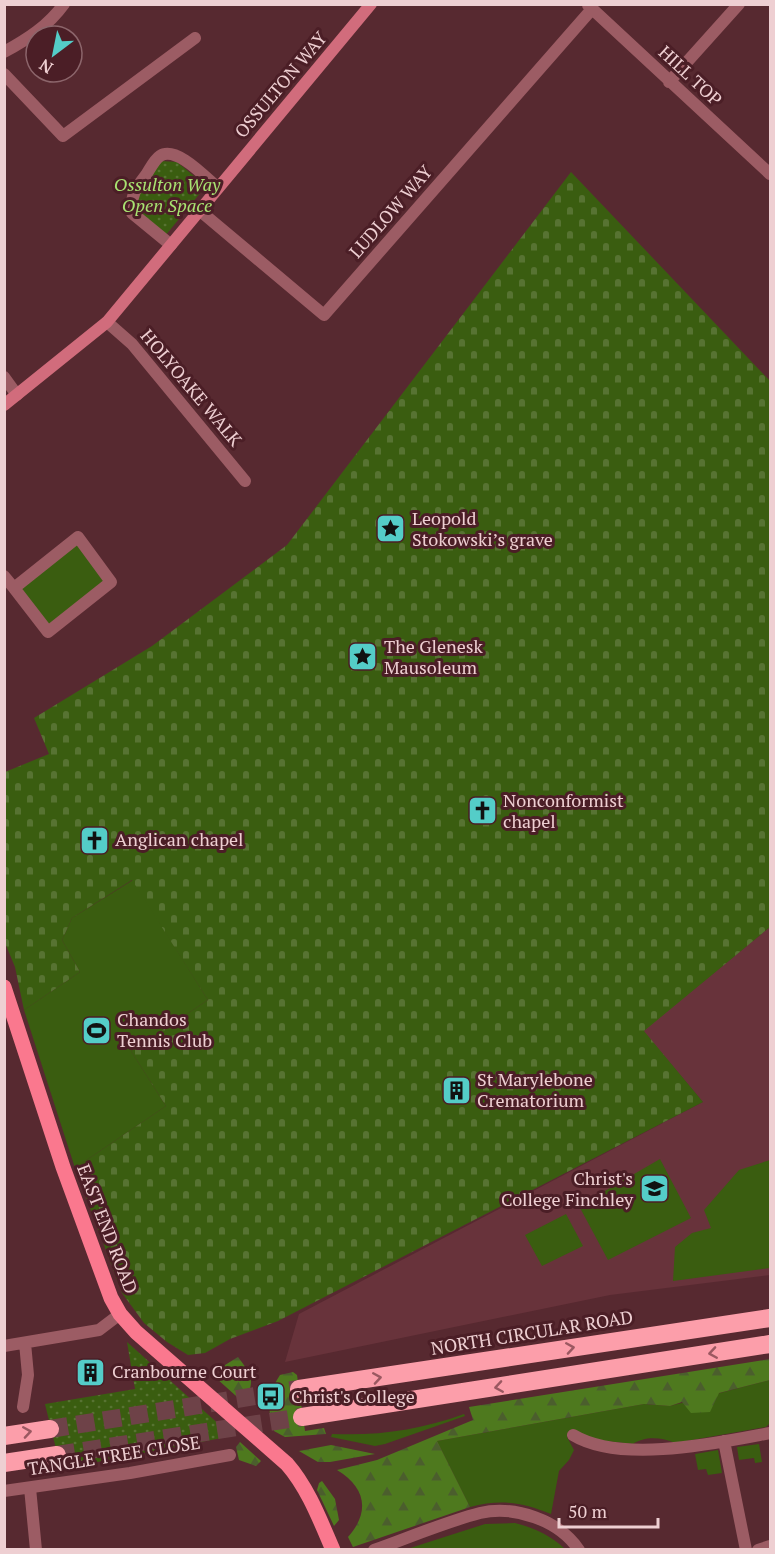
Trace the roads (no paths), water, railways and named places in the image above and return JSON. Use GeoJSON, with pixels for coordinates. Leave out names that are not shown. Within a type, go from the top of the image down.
{"type":"FeatureCollection","features":[{"type":"Feature","properties":{"kind":"highway","name":"NORTH CIRCULAR ROAD"},"geometry":{"type":"LineString","coordinates":[[299,1389],[771,1318]]}},
{"type":"Feature","properties":{"kind":"highway"},"geometry":{"type":"LineString","coordinates":[[302,1418],[771,1344]]}},
{"type":"Feature","properties":{"kind":"highway"},"geometry":{"type":"LineString","coordinates":[[4,1436],[50,1429]]}},
{"type":"Feature","properties":{"kind":"highway"},"geometry":{"type":"LineString","coordinates":[[4,1463],[57,1455]]}},
{"type":"Feature","properties":{"kind":"main road","name":"EAST END ROAD"},"geometry":{"type":"LineString","coordinates":[[4,987],[63,1167],[111,1298],[120,1314],[136,1332],[287,1464],[300,1480],[333,1550]]}},
{"type":"Feature","properties":{"kind":"street"},"geometry":{"type":"LineString","coordinates":[[4,52],[25,41],[52,20],[64,4]]}},
{"type":"Feature","properties":{"kind":"street","name":"OSSULTON WAY"},"geometry":{"type":"LineString","coordinates":[[4,405],[107,322],[371,4]]}},
{"type":"Feature","properties":{"kind":"street"},"geometry":{"type":"LineString","coordinates":[[669,82],[739,4]]}},
{"type":"Feature","properties":{"kind":"street","name":"HILL TOP"},"geometry":{"type":"LineString","coordinates":[[590,7],[771,174]]}},
{"type":"Feature","properties":{"kind":"street","name":"LUDLOW WAY"},"geometry":{"type":"LineString","coordinates":[[199,210],[324,315],[590,7]]}},
{"type":"Feature","properties":{"kind":"street"},"geometry":{"type":"LineString","coordinates":[[4,74],[63,136],[195,38]]}},
{"type":"Feature","properties":{"kind":"street"},"geometry":{"type":"LineString","coordinates":[[171,245],[132,213],[130,201],[159,156],[168,153],[177,155],[218,189]]}},
{"type":"Feature","properties":{"kind":"street","name":"HOLYOAKE WALK"},"geometry":{"type":"LineString","coordinates":[[107,322],[132,344],[245,481]]}},
{"type":"Feature","properties":{"kind":"street"},"geometry":{"type":"LineString","coordinates":[[4,377],[17,394]]}},
{"type":"Feature","properties":{"kind":"street"},"geometry":{"type":"LineString","coordinates":[[4,576],[48,632],[111,582],[78,537],[14,588]]}},
{"type":"Feature","properties":{"kind":"street"},"geometry":{"type":"LineString","coordinates":[[4,1346],[99,1330],[120,1314]]}},
{"type":"Feature","properties":{"kind":"street"},"geometry":{"type":"LineString","coordinates":[[23,1407],[28,1375],[25,1343]]}},
{"type":"Feature","properties":{"kind":"street"},"geometry":{"type":"LineString","coordinates":[[573,1435],[586,1443],[615,1448],[656,1450],[771,1432]]}},
{"type":"Feature","properties":{"kind":"street"},"geometry":{"type":"LineString","coordinates":[[724,1441],[746,1550]]}},
{"type":"Feature","properties":{"kind":"street","name":"TANGLE TREE CLOSE"},"geometry":{"type":"LineString","coordinates":[[4,1491],[230,1455]]}},
{"type":"Feature","properties":{"kind":"street"},"geometry":{"type":"LineString","coordinates":[[30,1488],[36,1550]]}},
{"type":"Feature","properties":{"kind":"street"},"geometry":{"type":"LineString","coordinates":[[374,1550],[482,1513],[519,1512],[554,1524],[579,1550]]}},
{"type":"Feature","properties":{"kind":"street"},"geometry":{"type":"LineString","coordinates":[[758,1550],[771,1546]]}},
{"type":"Feature","properties":{"kind":"tunnel"},"geometry":{"type":"LineString","coordinates":[[50,1429],[299,1389]]}},
{"type":"Feature","properties":{"kind":"tunnel"},"geometry":{"type":"LineString","coordinates":[[57,1455],[302,1417]]}},
{"type":"Feature","properties":{"kind":"place","name":"Leopold Stokowski’s grave"},"geometry":{"type":"Point","coordinates":[391,529]}},
{"type":"Feature","properties":{"kind":"place","name":"The Glenesk Mausoleum"},"geometry":{"type":"Point","coordinates":[363,657]}},
{"type":"Feature","properties":{"kind":"place","name":"Nonconformist chapel"},"geometry":{"type":"Point","coordinates":[482,811]}},
{"type":"Feature","properties":{"kind":"place","name":"Anglican chapel"},"geometry":{"type":"Point","coordinates":[94,840]}},
{"type":"Feature","properties":{"kind":"place","name":"Chandos Tennis Club"},"geometry":{"type":"Point","coordinates":[96,1030]}},
{"type":"Feature","properties":{"kind":"place","name":"St Marylebone Crematorium"},"geometry":{"type":"Point","coordinates":[456,1090]}},
{"type":"Feature","properties":{"kind":"place","name":"Christ's College Finchley"},"geometry":{"type":"Point","coordinates":[654,1189]}},
{"type":"Feature","properties":{"kind":"place","name":"Cranbourne Court"},"geometry":{"type":"Point","coordinates":[91,1372]}},
{"type":"Feature","properties":{"kind":"place","name":"Christ's College"},"geometry":{"type":"Point","coordinates":[270,1397]}},
{"type":"Feature","properties":{"kind":"park label","name":"Ossulton Way Open Space"},"geometry":{"type":"Point","coordinates":[167,195]}}]}
